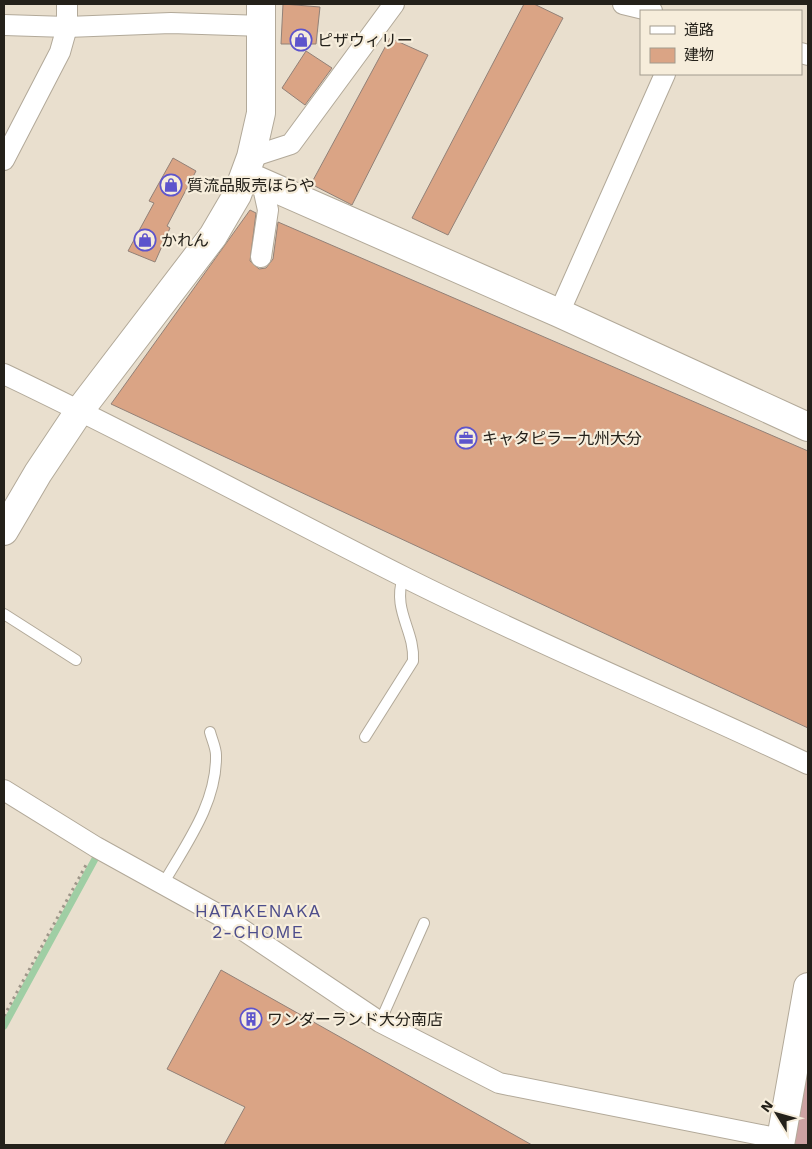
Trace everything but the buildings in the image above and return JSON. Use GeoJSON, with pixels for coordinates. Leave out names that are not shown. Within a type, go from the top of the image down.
{"type":"FeatureCollection","features":[{"type":"Feature","properties":{"kind":"street"},"geometry":{"type":"LineString","coordinates":[[4,160],[60,52],[67,27],[67,4]]}},
{"type":"Feature","properties":{"kind":"street"},"geometry":{"type":"LineString","coordinates":[[4,531],[38,474],[80,410],[213,236],[253,172],[291,144],[394,4]]}},
{"type":"Feature","properties":{"kind":"street"},"geometry":{"type":"LineString","coordinates":[[623,4],[648,10]]}},
{"type":"Feature","properties":{"kind":"street"},"geometry":{"type":"LineString","coordinates":[[4,26],[67,27],[171,23],[261,15],[261,114],[253,172],[268,210],[261,257]]}},
{"type":"Feature","properties":{"kind":"street"},"geometry":{"type":"LineString","coordinates":[[559,313],[665,75]]}},
{"type":"Feature","properties":{"kind":"street"},"geometry":{"type":"LineString","coordinates":[[253,172],[808,427]]}},
{"type":"Feature","properties":{"kind":"street"},"geometry":{"type":"LineString","coordinates":[[4,374],[80,410],[404,577],[532,639],[808,764]]}},
{"type":"Feature","properties":{"kind":"street"},"geometry":{"type":"LineString","coordinates":[[4,790],[96,847],[228,920],[380,1022],[499,1083],[781,1142],[808,987]]}},
{"type":"Feature","properties":{"kind":"lane"},"geometry":{"type":"LineString","coordinates":[[365,737],[413,661],[414,651],[399,601],[404,577]]}},
{"type":"Feature","properties":{"kind":"lane"},"geometry":{"type":"LineString","coordinates":[[4,614],[76,660]]}},
{"type":"Feature","properties":{"kind":"lane"},"geometry":{"type":"LineString","coordinates":[[162,884],[197,826],[208,803],[216,754],[210,732]]}},
{"type":"Feature","properties":{"kind":"lane"},"geometry":{"type":"LineString","coordinates":[[380,1022],[424,923]]}},
{"type":"Feature","properties":{"kind":"path"},"geometry":{"type":"LineString","coordinates":[[4,1016],[96,847]]}},
{"type":"Feature","properties":{"kind":"shaded area"},"geometry":{"type":"Polygon","coordinates":[[[808,1027],[808,1145],[791,1145],[808,1027]]]}},
{"type":"Feature","properties":{"kind":"waterway"},"geometry":{"type":"LineString","coordinates":[[4,1026],[95,859]]}},
{"type":"Feature","properties":{"kind":"place","name":"ピザウィリー"},"geometry":{"type":"Point","coordinates":[301,40]}},
{"type":"Feature","properties":{"kind":"place","name":"質流品販売ほらや"},"geometry":{"type":"Point","coordinates":[171,185]}},
{"type":"Feature","properties":{"kind":"place","name":"かれん"},"geometry":{"type":"Point","coordinates":[145,240]}},
{"type":"Feature","properties":{"kind":"place","name":"キャタピラー九州大分"},"geometry":{"type":"Point","coordinates":[466,438]}},
{"type":"Feature","properties":{"kind":"place","name":"ワンダーランド大分南店"},"geometry":{"type":"Point","coordinates":[251,1019]}},
{"type":"Feature","properties":{"kind":"district","name":"HATAKENAKA 2-CHOME"},"geometry":{"type":"Point","coordinates":[258,921]}}]}
